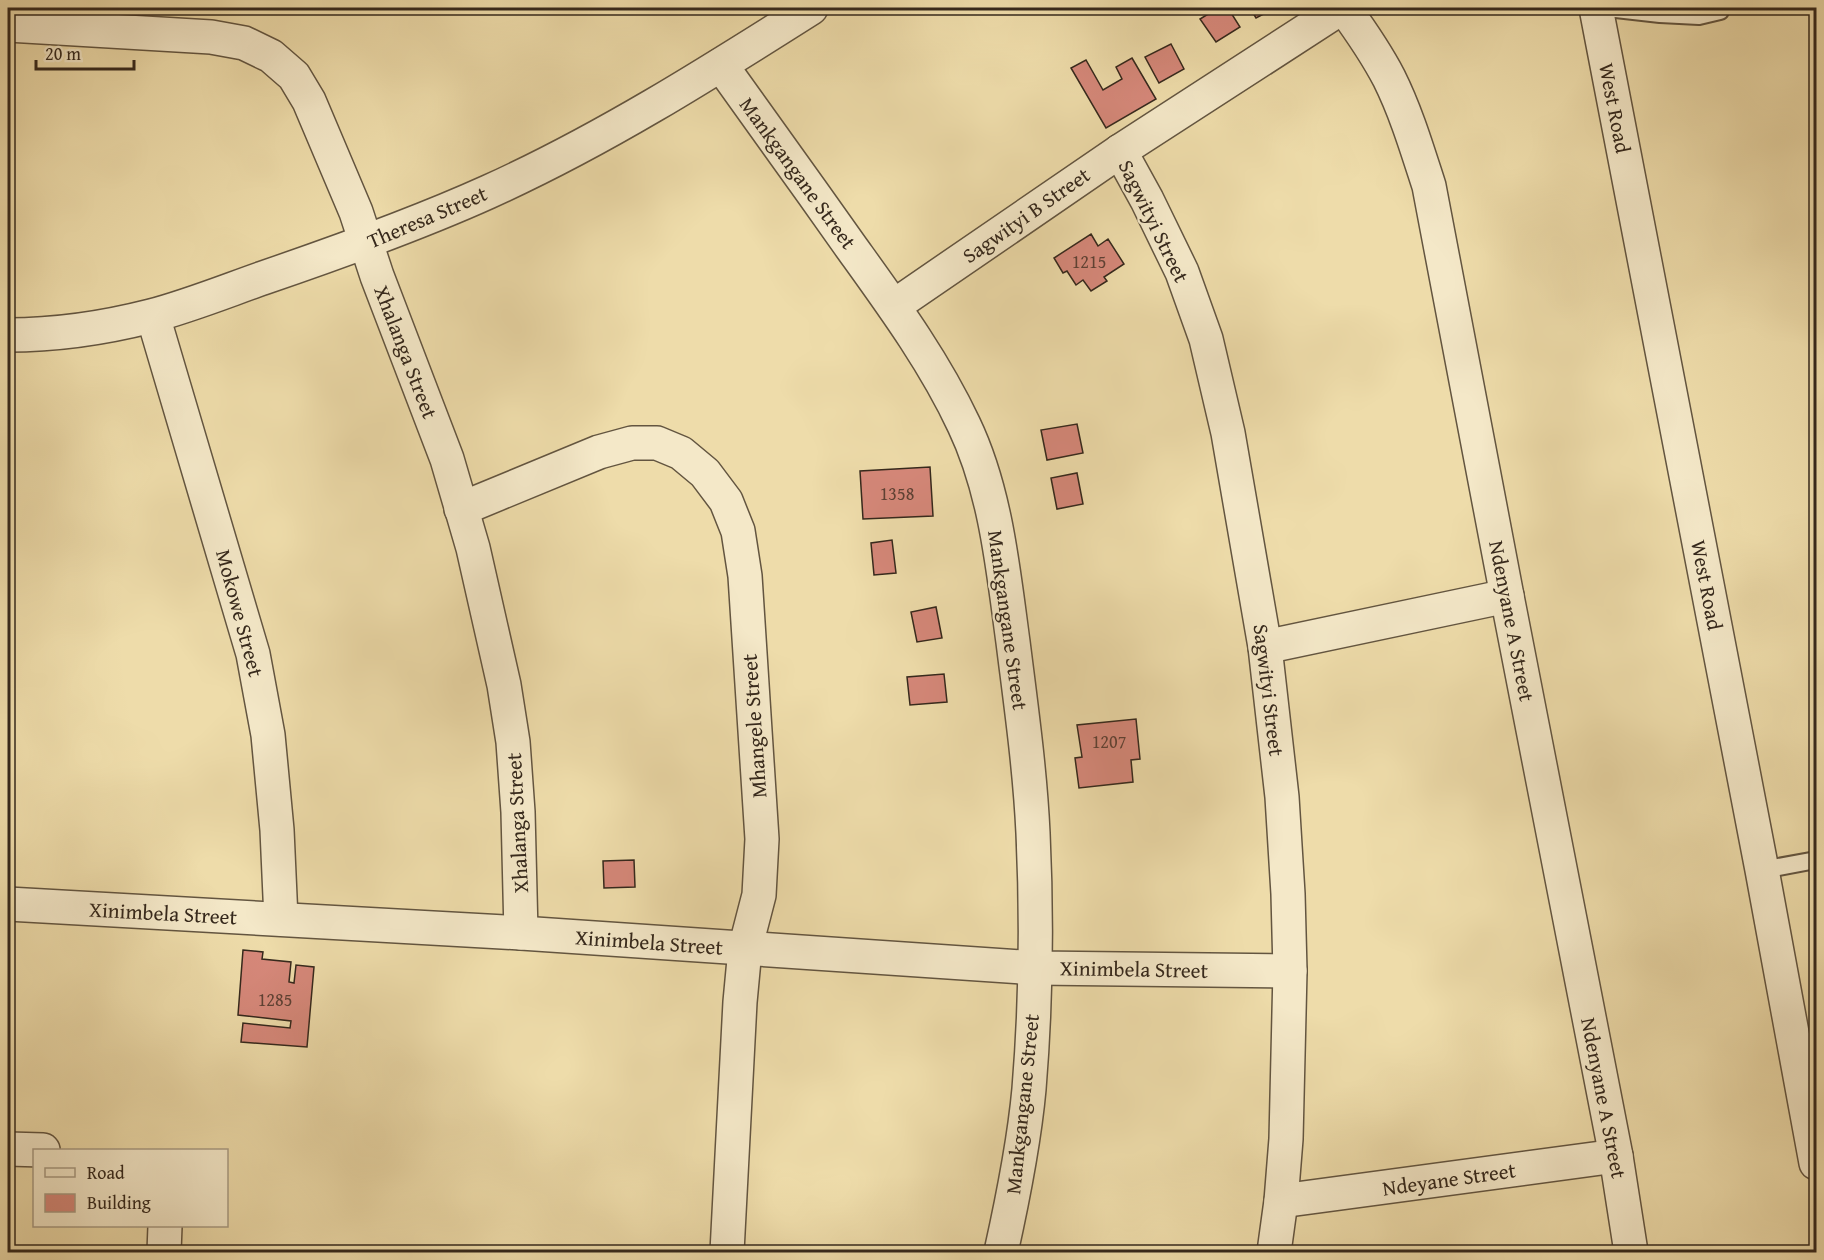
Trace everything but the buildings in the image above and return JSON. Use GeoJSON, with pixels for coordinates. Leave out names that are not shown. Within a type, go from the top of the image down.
{"type":"FeatureCollection","features":[{"type":"Feature","properties":{"kind":"street","name":"Theresa Street"},"geometry":{"type":"LineString","coordinates":[[8,335],[38,335],[105,327],[153,316],[365,243],[488,192],[588,143],[721,65],[811,8]]}},
{"type":"Feature","properties":{"kind":"street","name":"Sagwityi B Street"},"geometry":{"type":"LineString","coordinates":[[894,306],[1120,151],[1343,8]]}},
{"type":"Feature","properties":{"kind":"street","name":"Ndenyane A Street"},"geometry":{"type":"LineString","coordinates":[[1343,8],[1369,43],[1389,77],[1409,122],[1430,186],[1616,1156],[1631,1252]]}},
{"type":"Feature","properties":{"kind":"street","name":"West Road"},"geometry":{"type":"LineString","coordinates":[[1596,8],[1816,1163]]}},
{"type":"Feature","properties":{"kind":"street","name":"Xhalanga Street"},"geometry":{"type":"LineString","coordinates":[[8,25],[211,37],[244,44],[271,56],[294,76],[309,101],[356,212],[365,243],[447,459],[473,548],[504,685],[513,742],[518,812],[521,933]]}},
{"type":"Feature","properties":{"kind":"street","name":"Mankgangane Street"},"geometry":{"type":"LineString","coordinates":[[721,65],[894,306],[939,375],[966,428],[985,482],[1001,554],[1025,734],[1033,832],[1036,968],[1029,1090],[1016,1185],[1001,1252]]}},
{"type":"Feature","properties":{"kind":"street","name":"Sagwityi Street"},"geometry":{"type":"LineString","coordinates":[[1120,151],[1182,272],[1206,339],[1228,433],[1265,647],[1282,797],[1290,971],[1286,1139],[1274,1252]]}},
{"type":"Feature","properties":{"kind":"street","name":"Mokowe Street"},"geometry":{"type":"LineString","coordinates":[[153,316],[253,654],[268,735],[277,830],[281,919]]}},
{"type":"Feature","properties":{"kind":"street","name":"Mhangele Street"},"geometry":{"type":"LineString","coordinates":[[461,509],[599,452],[632,443],[657,443],[681,453],[705,473],[726,501],[738,531],[744,576],[762,839],[759,895],[745,949],[739,1014],[727,1252]]}},
{"type":"Feature","properties":{"kind":"street"},"geometry":{"type":"LineString","coordinates":[[1265,647],[1507,596]]}},
{"type":"Feature","properties":{"kind":"street","name":"Xinimbela Street"},"geometry":{"type":"LineString","coordinates":[[8,904],[521,933],[1036,968],[1290,971]]}},
{"type":"Feature","properties":{"kind":"street"},"geometry":{"type":"LineString","coordinates":[[8,1149],[33,1150]]}},
{"type":"Feature","properties":{"kind":"street","name":"Ndeyane Street"},"geometry":{"type":"LineString","coordinates":[[1281,1201],[1616,1156]]}},
{"type":"Feature","properties":{"kind":"street"},"geometry":{"type":"LineString","coordinates":[[164,1252],[165,1227]]}},
{"type":"Feature","properties":{"kind":"lane"},"geometry":{"type":"LineString","coordinates":[[1607,8],[1699,16],[1720,11],[1721,8]]}},
{"type":"Feature","properties":{"kind":"lane"},"geometry":{"type":"LineString","coordinates":[[1762,870],[1816,860]]}}]}
